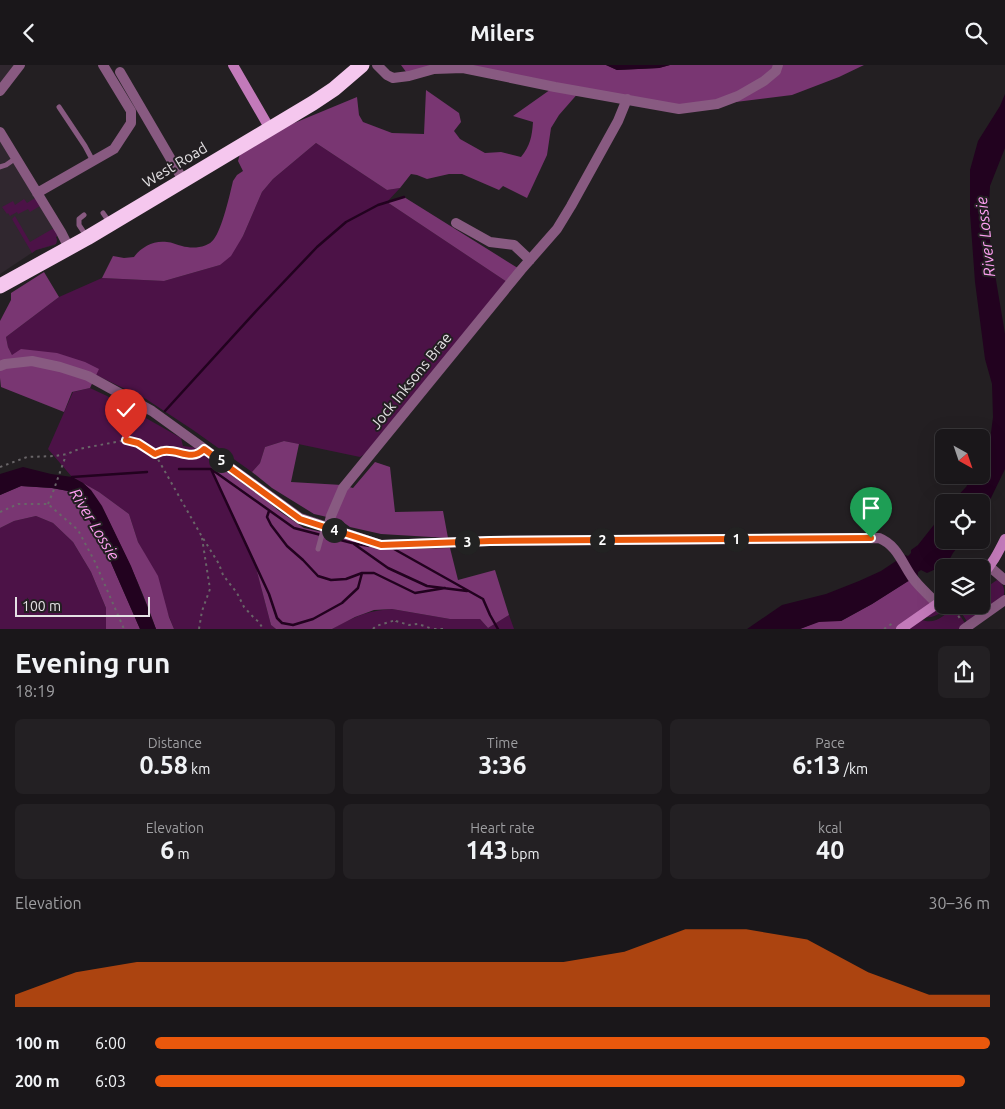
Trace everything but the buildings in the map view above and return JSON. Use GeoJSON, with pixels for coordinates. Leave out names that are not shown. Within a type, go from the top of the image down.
{"type":"FeatureCollection","features":[{"type":"Feature","properties":{"kind":"highway","name":"West Road"},"geometry":{"type":"LineString","coordinates":[[0,285],[87,237],[107,218],[183,180],[313,103],[334,89],[362,65]]}},
{"type":"Feature","properties":{"kind":"street"},"geometry":{"type":"LineString","coordinates":[[0,91],[20,65]]}},
{"type":"Feature","properties":{"kind":"street"},"geometry":{"type":"LineString","coordinates":[[37,193],[114,149],[131,123],[131,111],[103,65]]}},
{"type":"Feature","properties":{"kind":"street"},"geometry":{"type":"LineString","coordinates":[[233,65],[270,129]]}},
{"type":"Feature","properties":{"kind":"street"},"geometry":{"type":"LineString","coordinates":[[377,65],[393,78],[434,69],[463,68],[679,109],[717,104],[738,96],[764,81],[776,71],[778,65]]}},
{"type":"Feature","properties":{"kind":"street"},"geometry":{"type":"LineString","coordinates":[[120,72],[183,180]]}},
{"type":"Feature","properties":{"kind":"street","name":"Jock Inksons Brae"},"geometry":{"type":"LineString","coordinates":[[325,529],[344,488],[530,259],[557,229],[618,121],[627,99]]}},
{"type":"Feature","properties":{"kind":"street"},"geometry":{"type":"LineString","coordinates":[[0,132],[69,248]]}},
{"type":"Feature","properties":{"kind":"street"},"geometry":{"type":"LineString","coordinates":[[456,223],[490,242],[514,245],[530,259]]}},
{"type":"Feature","properties":{"kind":"street"},"geometry":{"type":"LineString","coordinates":[[0,366],[32,361],[88,376],[152,411],[300,519],[325,529],[381,545],[490,541],[875,537],[885,540],[901,556],[912,577],[935,596]]}},
{"type":"Feature","properties":{"kind":"street"},"geometry":{"type":"LineString","coordinates":[[1005,539],[990,567],[1005,580]]}},
{"type":"Feature","properties":{"kind":"street"},"geometry":{"type":"LineString","coordinates":[[965,628],[1005,600]]}},
{"type":"Feature","properties":{"kind":"street"},"geometry":{"type":"LineString","coordinates":[[901,629],[935,608]]}},
{"type":"Feature","properties":{"kind":"lane"},"geometry":{"type":"LineString","coordinates":[[418,74],[431,65]]}},
{"type":"Feature","properties":{"kind":"lane"},"geometry":{"type":"LineString","coordinates":[[60,107],[93,161]]}},
{"type":"Feature","properties":{"kind":"lane"},"geometry":{"type":"LineString","coordinates":[[0,167],[16,158]]}},
{"type":"Feature","properties":{"kind":"lane"},"geometry":{"type":"LineString","coordinates":[[84,215],[79,219],[79,225],[87,237]]}},
{"type":"Feature","properties":{"kind":"lane"},"geometry":{"type":"LineString","coordinates":[[318,549],[325,529]]}},
{"type":"Feature","properties":{"kind":"path"},"geometry":{"type":"LineString","coordinates":[[0,467],[28,457],[55,456],[79,449],[126,440],[138,443],[155,454],[219,564],[223,575],[237,593],[244,607],[259,622],[263,629]]}},
{"type":"Feature","properties":{"kind":"path"},"geometry":{"type":"LineString","coordinates":[[155,454],[165,451],[194,455],[204,449]]}},
{"type":"Feature","properties":{"kind":"path"},"geometry":{"type":"LineString","coordinates":[[48,504],[54,492],[66,454]]}},
{"type":"Feature","properties":{"kind":"path"},"geometry":{"type":"LineString","coordinates":[[0,512],[18,504],[48,504],[78,530],[96,562],[124,629]]}},
{"type":"Feature","properties":{"kind":"path"},"geometry":{"type":"LineString","coordinates":[[199,629],[202,611],[210,589],[201,535]]}},
{"type":"Feature","properties":{"kind":"path"},"geometry":{"type":"LineString","coordinates":[[957,614],[965,628]]}},
{"type":"Feature","properties":{"kind":"path"},"geometry":{"type":"LineString","coordinates":[[372,629],[396,620],[409,625],[443,629]]}},
{"type":"Feature","properties":{"kind":"shaded area"},"geometry":{"type":"Polygon","coordinates":[[[0,65],[15,65],[0,85],[0,65]]]}},
{"type":"Feature","properties":{"kind":"shaded area"},"geometry":{"type":"Polygon","coordinates":[[[401,65],[606,65],[617,70],[659,68],[670,65],[864,65],[792,95],[679,109],[580,91],[559,115],[551,128],[547,155],[527,198],[503,186],[499,190],[462,174],[449,174],[427,179],[411,174],[400,188],[387,190],[316,143],[273,179],[262,192],[243,236],[231,256],[220,265],[164,281],[102,278],[113,256],[134,257],[144,247],[157,242],[169,242],[186,247],[195,247],[204,246],[211,242],[223,220],[233,181],[243,171],[238,161],[240,154],[287,126],[357,97],[359,115],[363,122],[392,133],[424,134],[426,90],[459,113],[461,122],[454,131],[460,139],[485,153],[501,152],[521,157],[530,141],[533,122],[513,116],[554,87],[463,68],[409,76],[401,65]]]}},
{"type":"Feature","properties":{"kind":"shaded area"},"geometry":{"type":"Polygon","coordinates":[[[0,140],[58,235],[55,245],[36,250],[0,274],[0,140]]]}},
{"type":"Feature","properties":{"kind":"shaded area"},"geometry":{"type":"Polygon","coordinates":[[[316,143],[387,190],[400,188],[387,202],[510,284],[378,446],[360,457],[284,441],[265,447],[260,463],[252,472],[146,399],[98,376],[52,360],[12,355],[6,337],[59,297],[102,278],[164,281],[220,265],[243,236],[262,192],[273,179],[316,143]]]}},
{"type":"Feature","properties":{"kind":"shaded area"},"geometry":{"type":"Polygon","coordinates":[[[404,197],[521,270],[510,284],[387,202],[404,197]]]}},
{"type":"Feature","properties":{"kind":"shaded area"},"geometry":{"type":"Polygon","coordinates":[[[35,198],[40,206],[30,212],[28,209],[10,216],[2,207],[13,201],[15,205],[24,199],[27,203],[35,198]]]}},
{"type":"Feature","properties":{"kind":"shaded area"},"geometry":{"type":"Polygon","coordinates":[[[15,216],[30,242],[54,228],[58,235],[56,237],[56,244],[32,253],[12,219],[15,216]]]}},
{"type":"Feature","properties":{"kind":"shaded area"},"geometry":{"type":"Polygon","coordinates":[[[44,272],[59,297],[6,337],[12,355],[21,349],[57,353],[85,362],[99,369],[90,388],[72,392],[64,412],[1,387],[0,321],[11,300],[11,293],[44,272]]]}},
{"type":"Feature","properties":{"kind":"shaded area"},"geometry":{"type":"Polygon","coordinates":[[[90,388],[181,438],[183,446],[199,448],[210,460],[211,469],[255,564],[271,625],[276,629],[174,629],[138,542],[129,514],[99,492],[72,477],[48,449],[73,392],[90,388]]]}},
{"type":"Feature","properties":{"kind":"shaded area"},"geometry":{"type":"Polygon","coordinates":[[[284,441],[299,444],[291,482],[342,485],[353,488],[375,462],[390,467],[395,512],[443,511],[448,538],[381,534],[350,527],[340,520],[314,514],[272,488],[252,472],[260,463],[265,447],[284,441]]]}},
{"type":"Feature","properties":{"kind":"shaded area"},"geometry":{"type":"Polygon","coordinates":[[[210,460],[304,528],[401,549],[450,548],[458,580],[495,570],[509,615],[488,628],[480,619],[450,619],[392,609],[374,610],[332,629],[276,629],[271,625],[255,564],[211,469],[210,460]]]}},
{"type":"Feature","properties":{"kind":"shaded area"},"geometry":{"type":"Polygon","coordinates":[[[83,483],[129,514],[138,542],[158,576],[174,629],[156,629],[138,582],[106,515],[94,495],[83,483]]]}},
{"type":"Feature","properties":{"kind":"shaded area"},"geometry":{"type":"Polygon","coordinates":[[[21,486],[68,491],[83,509],[102,542],[140,629],[106,629],[106,608],[91,572],[73,542],[53,523],[36,516],[14,521],[0,528],[0,495],[21,486]]]}},
{"type":"Feature","properties":{"kind":"shaded area"},"geometry":{"type":"Polygon","coordinates":[[[36,516],[53,523],[73,542],[91,572],[106,608],[106,629],[0,629],[0,528],[14,521],[36,516]]]}},
{"type":"Feature","properties":{"kind":"shaded area"},"geometry":{"type":"Polygon","coordinates":[[[997,580],[999,581],[1004,592],[1003,599],[990,608],[990,585],[997,580]]]}},
{"type":"Feature","properties":{"kind":"shaded area"},"geometry":{"type":"Polygon","coordinates":[[[908,581],[915,582],[935,602],[935,605],[901,629],[800,629],[819,621],[841,621],[908,581]]]}},
{"type":"Feature","properties":{"kind":"shaded area"},"geometry":{"type":"Polygon","coordinates":[[[392,609],[450,619],[480,619],[488,628],[509,615],[514,629],[332,629],[360,615],[392,609]]]}},
{"type":"Feature","properties":{"kind":"shaded area"},"geometry":{"type":"Polygon","coordinates":[[[935,611],[935,614],[938,614],[929,617],[925,617],[935,611]]]}},
{"type":"Feature","properties":{"kind":"shaded area"},"geometry":{"type":"Polygon","coordinates":[[[945,614],[959,614],[966,625],[960,629],[908,629],[922,620],[932,621],[945,614]]]}},
{"type":"Feature","properties":{"kind":"shaded area"},"geometry":{"type":"Polygon","coordinates":[[[962,614],[981,614],[968,623],[962,614]]]}},
{"type":"Feature","properties":{"kind":"water"},"geometry":{"type":"Polygon","coordinates":[[[606,65],[670,65],[659,68],[617,70],[606,65]]]}},
{"type":"Feature","properties":{"kind":"water","name":"River Lossie"},"geometry":{"type":"Polygon","coordinates":[[[1005,94],[1005,148],[990,186],[988,222],[1005,334],[1005,469],[990,500],[990,494],[959,494],[968,484],[990,484],[990,440],[993,417],[992,384],[985,359],[975,282],[970,213],[970,170],[978,141],[1000,106],[1005,94]]]}},
{"type":"Feature","properties":{"kind":"water","name":"River Lossie"},"geometry":{"type":"Polygon","coordinates":[[[23,467],[72,477],[91,490],[102,506],[131,566],[156,629],[140,629],[102,542],[83,509],[68,491],[21,486],[0,495],[0,474],[23,467]]]}},
{"type":"Feature","properties":{"kind":"water"},"geometry":{"type":"Polygon","coordinates":[[[935,523],[935,549],[956,549],[950,559],[935,559],[935,569],[927,573],[921,570],[918,572],[918,575],[841,621],[819,622],[800,629],[747,629],[782,605],[826,594],[881,571],[905,555],[908,556],[911,550],[918,545],[935,523]]]}},
{"type":"Feature","properties":{"kind":"waterway"},"geometry":{"type":"LineString","coordinates":[[165,411],[317,247],[346,222],[378,205],[404,197]]}},
{"type":"Feature","properties":{"kind":"waterway"},"geometry":{"type":"LineString","coordinates":[[179,469],[211,469],[294,528],[369,546]]}},
{"type":"Feature","properties":{"kind":"waterway"},"geometry":{"type":"LineString","coordinates":[[211,469],[269,594],[277,618],[282,623],[293,625],[313,619],[342,603],[358,588],[362,573]]}},
{"type":"Feature","properties":{"kind":"waterway"},"geometry":{"type":"LineString","coordinates":[[72,477],[147,472]]}},
{"type":"Feature","properties":{"kind":"waterway"},"geometry":{"type":"LineString","coordinates":[[269,511],[267,517],[271,525],[287,546],[318,576],[331,580],[346,579],[362,573],[374,573],[415,593],[445,588]]}},
{"type":"Feature","properties":{"kind":"waterway"},"geometry":{"type":"LineString","coordinates":[[354,544],[388,568],[427,586],[467,591]]}},
{"type":"Feature","properties":{"kind":"waterway"},"geometry":{"type":"LineString","coordinates":[[394,549],[483,599],[498,629]]}},
{"type":"Feature","properties":{"kind":"route"},"geometry":{"type":"LineString","coordinates":[[126,440],[138,443],[155,454],[165,451],[194,455],[204,449],[300,519],[381,545],[490,541],[871,538]]}}]}
